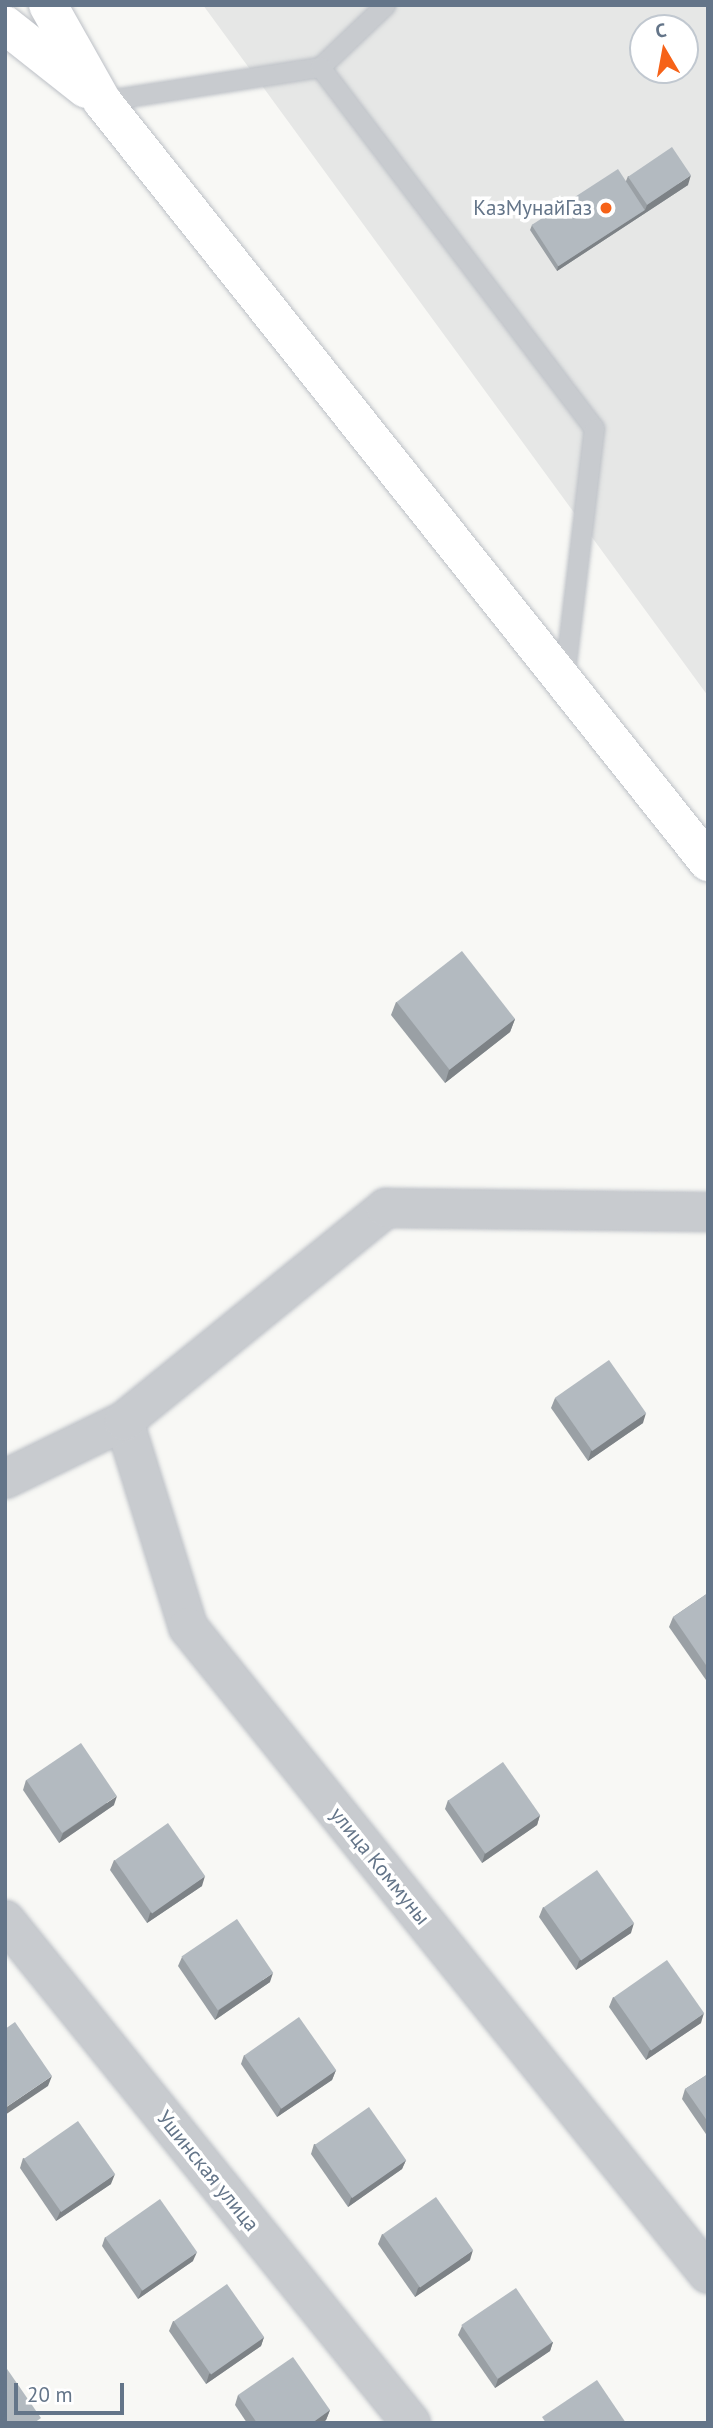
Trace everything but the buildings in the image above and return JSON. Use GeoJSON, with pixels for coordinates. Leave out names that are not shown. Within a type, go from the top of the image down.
{"type":"FeatureCollection","features":[{"type":"Feature","properties":{"kind":"main road"},"geometry":{"type":"LineString","coordinates":[[48,5],[102,101],[708,862]]}},
{"type":"Feature","properties":{"kind":"main road"},"geometry":{"type":"LineString","coordinates":[[5,24],[102,101]]}},
{"type":"Feature","properties":{"kind":"street"},"geometry":{"type":"LineString","coordinates":[[5,1479],[124,1421],[386,1208],[708,1212]]}},
{"type":"Feature","properties":{"kind":"street","name":"улица Коммуны"},"geometry":{"type":"LineString","coordinates":[[124,1421],[188,1627],[708,2274]]}},
{"type":"Feature","properties":{"kind":"street","name":"Ушинская улица"},"geometry":{"type":"LineString","coordinates":[[5,1920],[411,2423]]}},
{"type":"Feature","properties":{"kind":"lane"},"geometry":{"type":"LineString","coordinates":[[102,101],[320,67],[385,5]]}},
{"type":"Feature","properties":{"kind":"lane"},"geometry":{"type":"LineString","coordinates":[[320,67],[594,428],[564,680]]}},
{"type":"Feature","properties":{"kind":"shaded area"},"geometry":{"type":"Polygon","coordinates":[[[203,5],[708,5],[708,696],[203,5]]]}},
{"type":"Feature","properties":{"kind":"place","name":"КазМунайГаз"},"geometry":{"type":"Point","coordinates":[606,208]}}]}
